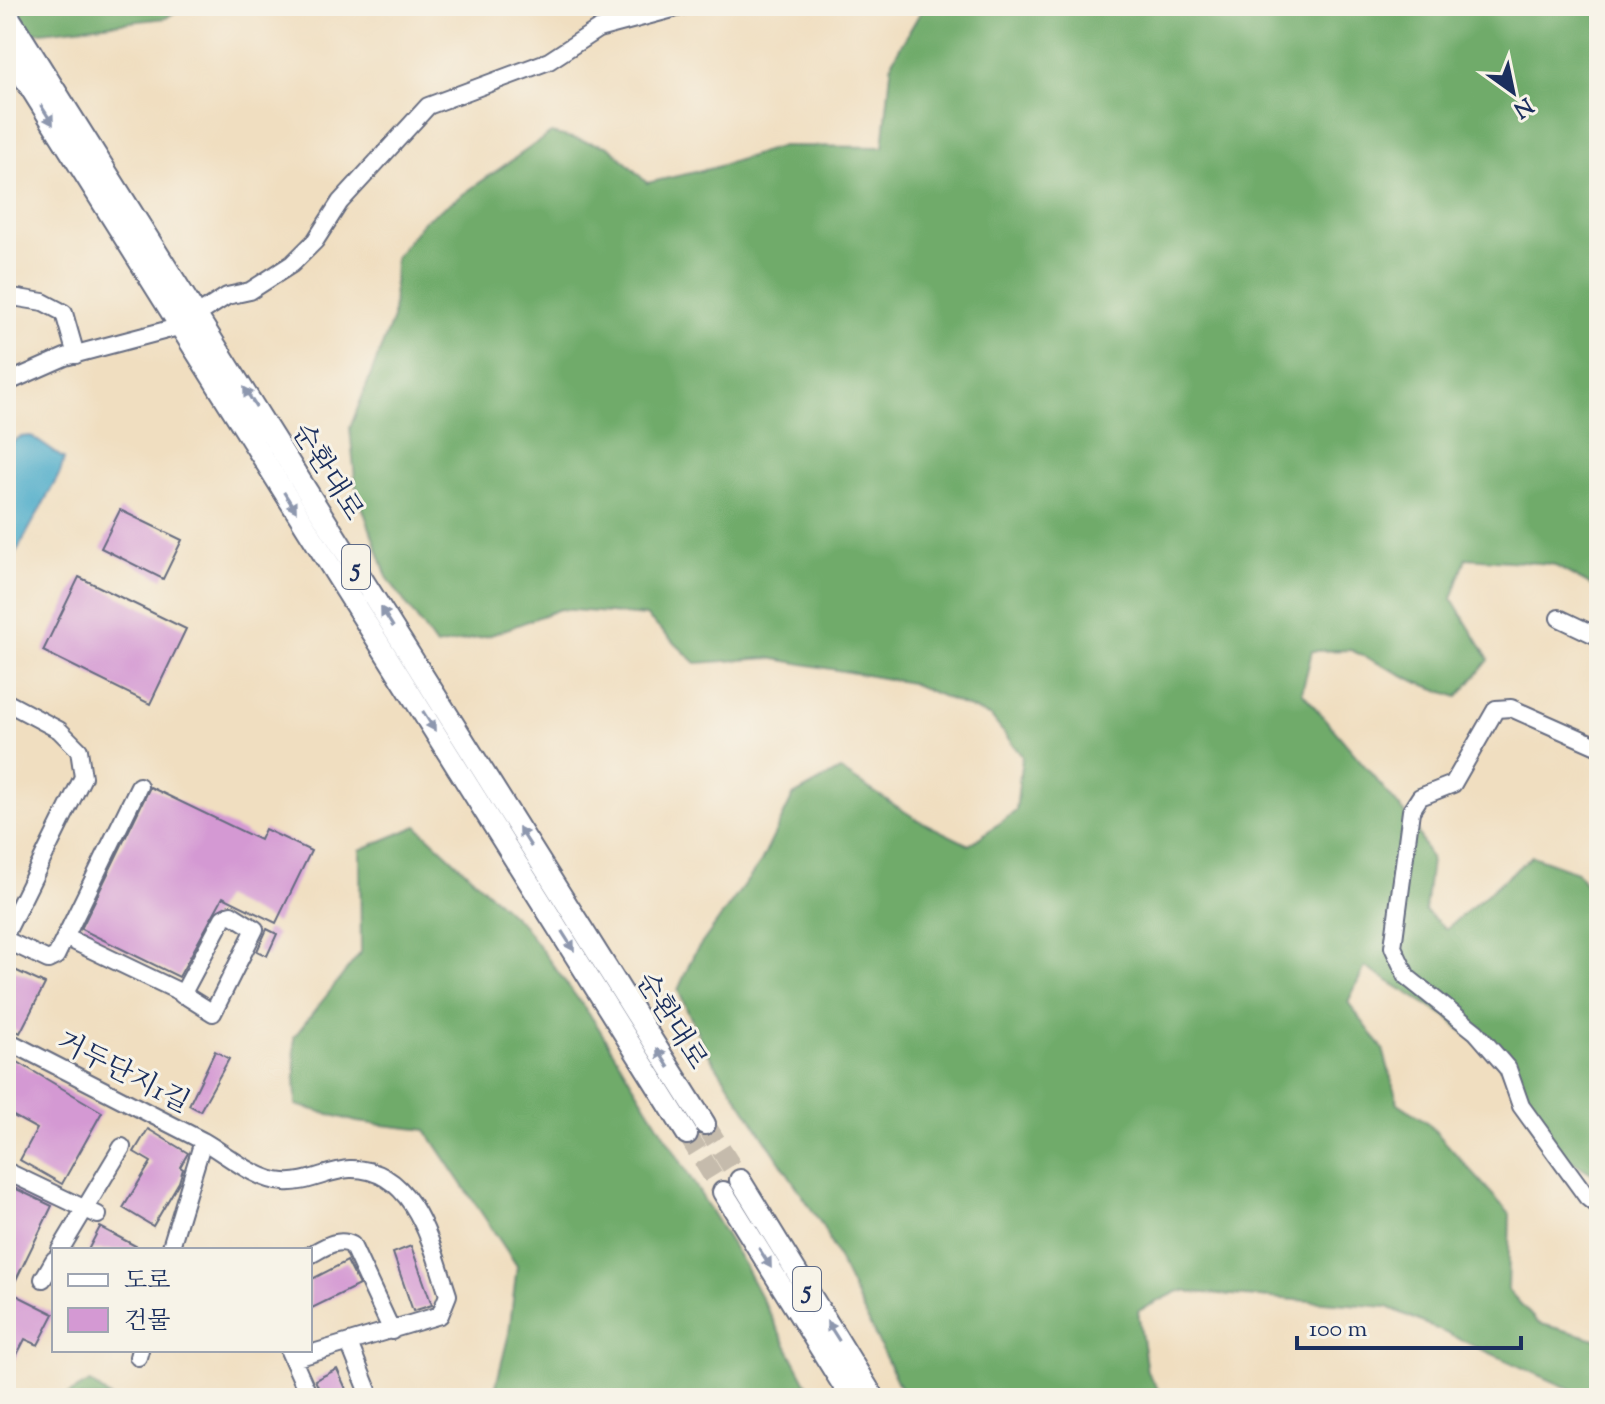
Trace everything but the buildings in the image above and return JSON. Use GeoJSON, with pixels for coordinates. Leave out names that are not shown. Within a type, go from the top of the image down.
{"type":"FeatureCollection","features":[{"type":"Feature","properties":{"kind":"main road","name":"순환대로"},"geometry":{"type":"LineString","coordinates":[[6,12],[199,316],[696,1129],[178,327],[6,49]]}},
{"type":"Feature","properties":{"kind":"main road","name":"5"},"geometry":{"type":"LineString","coordinates":[[851,1398],[732,1186],[874,1398]]}},
{"type":"Feature","properties":{"kind":"street"},"geometry":{"type":"LineString","coordinates":[[6,383],[76,355],[178,327],[227,296],[250,291],[292,264],[315,241],[340,202],[428,106],[549,61],[598,29],[684,6]]}},
{"type":"Feature","properties":{"kind":"street"},"geometry":{"type":"LineString","coordinates":[[6,296],[43,302],[64,313],[76,355]]}},
{"type":"Feature","properties":{"kind":"street"},"geometry":{"type":"LineString","coordinates":[[1559,618],[1599,637]]}},
{"type":"Feature","properties":{"kind":"street"},"geometry":{"type":"LineString","coordinates":[[6,702],[59,730],[79,750],[83,777],[12,905],[6,933]]}},
{"type":"Feature","properties":{"kind":"street"},"geometry":{"type":"LineString","coordinates":[[1599,747],[1511,708],[1496,709],[1453,784],[1420,797],[1411,811],[1393,947],[1407,977],[1476,1032],[1508,1069],[1521,1106],[1587,1197],[1599,1207]]}},
{"type":"Feature","properties":{"kind":"street"},"geometry":{"type":"LineString","coordinates":[[6,940],[48,960],[56,956],[139,786]]}},
{"type":"Feature","properties":{"kind":"street"},"geometry":{"type":"LineString","coordinates":[[65,937],[213,1013],[255,929],[252,925],[231,914],[223,918],[182,995]]}},
{"type":"Feature","properties":{"kind":"street","name":"거두단지1길"},"geometry":{"type":"LineString","coordinates":[[6,1040],[203,1141],[171,1248]]}},
{"type":"Feature","properties":{"kind":"street"},"geometry":{"type":"LineString","coordinates":[[203,1141],[267,1178],[283,1183],[349,1169],[373,1172],[395,1183],[427,1231],[448,1295],[440,1315],[349,1343],[312,1350]]}},
{"type":"Feature","properties":{"kind":"street"},"geometry":{"type":"LineString","coordinates":[[62,1248],[91,1212],[122,1147]]}},
{"type":"Feature","properties":{"kind":"street"},"geometry":{"type":"LineString","coordinates":[[6,1171],[91,1212]]}},
{"type":"Feature","properties":{"kind":"street"},"geometry":{"type":"LineString","coordinates":[[312,1254],[335,1243],[345,1241],[352,1245],[392,1331]]}},
{"type":"Feature","properties":{"kind":"street"},"geometry":{"type":"LineString","coordinates":[[43,1279],[52,1263]]}},
{"type":"Feature","properties":{"kind":"street"},"geometry":{"type":"LineString","coordinates":[[349,1343],[371,1398]]}},
{"type":"Feature","properties":{"kind":"street"},"geometry":{"type":"LineString","coordinates":[[291,1354],[310,1398]]}},
{"type":"Feature","properties":{"kind":"green space"},"geometry":{"type":"Polygon","coordinates":[[[6,6],[184,6],[166,18],[6,36],[6,6]]]}},
{"type":"Feature","properties":{"kind":"green space"},"geometry":{"type":"Polygon","coordinates":[[[924,6],[1599,6],[1599,590],[1552,564],[1466,558],[1452,599],[1489,660],[1458,697],[1419,683],[1351,650],[1312,651],[1302,692],[1414,824],[1431,860],[1425,911],[1446,929],[1532,856],[1577,872],[1599,903],[1599,1177],[1562,1156],[1499,1064],[1447,1017],[1365,967],[1348,1002],[1383,1049],[1398,1103],[1427,1122],[1510,1214],[1508,1290],[1538,1323],[1599,1340],[1599,1398],[1590,1398],[1388,1307],[1179,1291],[1138,1311],[1147,1372],[1164,1398],[905,1398],[822,1225],[704,1047],[678,990],[694,954],[761,862],[793,796],[840,770],[918,820],[969,845],[1016,811],[1022,756],[991,717],[911,683],[769,658],[696,663],[646,616],[560,609],[488,636],[436,646],[387,577],[356,489],[350,428],[393,318],[395,258],[423,222],[551,133],[610,147],[647,183],[713,168],[782,146],[883,147],[892,61],[924,6]]]}},
{"type":"Feature","properties":{"kind":"green space"},"geometry":{"type":"Polygon","coordinates":[[[417,826],[523,925],[595,1022],[744,1265],[814,1398],[493,1398],[509,1333],[517,1266],[426,1130],[357,1122],[296,1105],[294,1037],[361,952],[360,850],[417,826]]]}},
{"type":"Feature","properties":{"kind":"green space"},"geometry":{"type":"Polygon","coordinates":[[[90,1382],[111,1398],[62,1398],[90,1382]]]}},
{"type":"Feature","properties":{"kind":"water"},"geometry":{"type":"Polygon","coordinates":[[[31,436],[64,459],[60,473],[6,571],[6,447],[20,437],[31,436]]]}},
{"type":"Feature","properties":{"kind":"tunnel"},"geometry":{"type":"LineString","coordinates":[[705,1124],[740,1180]]}},
{"type":"Feature","properties":{"kind":"tunnel"},"geometry":{"type":"LineString","coordinates":[[687,1134],[723,1192]]}}]}
